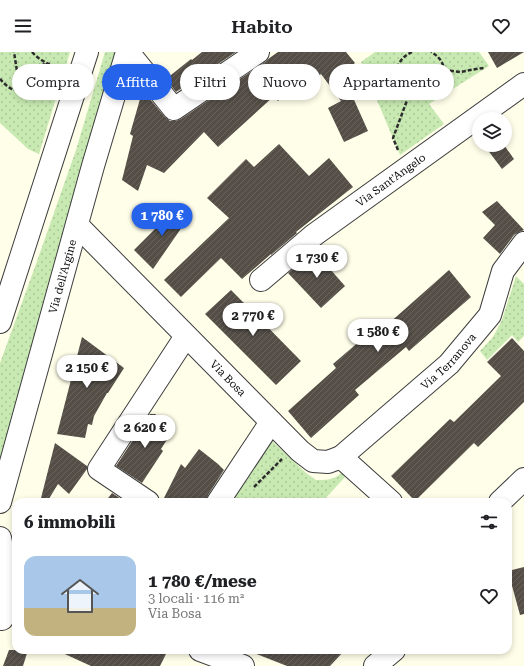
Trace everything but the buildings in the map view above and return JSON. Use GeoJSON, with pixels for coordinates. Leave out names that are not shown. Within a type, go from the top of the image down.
{"type":"FeatureCollection","features":[{"type":"Feature","properties":{"kind":"street"},"geometry":{"type":"LineString","coordinates":[[0,322],[87,52]]}},
{"type":"Feature","properties":{"kind":"street"},"geometry":{"type":"LineString","coordinates":[[127,52],[174,109],[258,52]]}},
{"type":"Feature","properties":{"kind":"street","name":"Via dell'Argine"},"geometry":{"type":"LineString","coordinates":[[0,502],[76,225],[127,52]]}},
{"type":"Feature","properties":{"kind":"street","name":"Via Sant'Angelo"},"geometry":{"type":"LineString","coordinates":[[261,280],[314,235],[524,84]]}},
{"type":"Feature","properties":{"kind":"street","name":"Via Bosa"},"geometry":{"type":"LineString","coordinates":[[76,225],[300,451],[313,461],[328,462],[341,457]]}},
{"type":"Feature","properties":{"kind":"street","name":"Via Terranova"},"geometry":{"type":"LineString","coordinates":[[341,457],[449,364],[490,315],[503,271],[524,243]]}},
{"type":"Feature","properties":{"kind":"street"},"geometry":{"type":"LineString","coordinates":[[142,498],[99,469],[186,336]]}},
{"type":"Feature","properties":{"kind":"street"},"geometry":{"type":"LineString","coordinates":[[221,498],[271,422]]}},
{"type":"Feature","properties":{"kind":"street"},"geometry":{"type":"LineString","coordinates":[[341,457],[387,498]]}},
{"type":"Feature","properties":{"kind":"street"},"geometry":{"type":"LineString","coordinates":[[504,498],[524,479]]}},
{"type":"Feature","properties":{"kind":"street"},"geometry":{"type":"LineString","coordinates":[[0,538],[8,576],[6,617]]}},
{"type":"Feature","properties":{"kind":"street"},"geometry":{"type":"LineString","coordinates":[[211,654],[243,666]]}},
{"type":"Feature","properties":{"kind":"street"},"geometry":{"type":"LineString","coordinates":[[375,666],[389,654]]}},
{"type":"Feature","properties":{"kind":"path"},"geometry":{"type":"LineString","coordinates":[[14,52],[16,64]]}},
{"type":"Feature","properties":{"kind":"path"},"geometry":{"type":"LineString","coordinates":[[32,52],[37,58],[48,64]]}},
{"type":"Feature","properties":{"kind":"path"},"geometry":{"type":"LineString","coordinates":[[400,64],[407,54],[412,52]]}},
{"type":"Feature","properties":{"kind":"path"},"geometry":{"type":"LineString","coordinates":[[431,52],[438,56],[442,64]]}},
{"type":"Feature","properties":{"kind":"path"},"geometry":{"type":"LineString","coordinates":[[454,71],[460,72],[484,68]]}},
{"type":"Feature","properties":{"kind":"path"},"geometry":{"type":"LineString","coordinates":[[0,79],[12,90]]}},
{"type":"Feature","properties":{"kind":"path"},"geometry":{"type":"LineString","coordinates":[[393,138],[407,100]]}},
{"type":"Feature","properties":{"kind":"path"},"geometry":{"type":"LineString","coordinates":[[250,491],[295,446]]}},
{"type":"Feature","properties":{"kind":"green space"},"geometry":{"type":"Polygon","coordinates":[[[0,52],[70,52],[66,64],[12,64],[12,100],[55,100],[39,154],[28,149],[0,123],[0,52]]]}},
{"type":"Feature","properties":{"kind":"green space"},"geometry":{"type":"Polygon","coordinates":[[[105,52],[116,52],[113,64],[102,64],[103,100],[0,470],[0,363],[76,150],[91,100],[94,100],[94,89],[105,52]]]}},
{"type":"Feature","properties":{"kind":"green space"},"geometry":{"type":"Polygon","coordinates":[[[375,52],[479,52],[489,66],[454,88],[454,64],[362,64],[361,62],[375,52]]]}},
{"type":"Feature","properties":{"kind":"green space"},"geometry":{"type":"Polygon","coordinates":[[[377,100],[435,100],[429,104],[444,124],[400,155],[377,100]]]}},
{"type":"Feature","properties":{"kind":"green space"},"geometry":{"type":"Polygon","coordinates":[[[516,276],[524,284],[524,336],[518,342],[512,335],[487,360],[480,351],[493,337],[502,320],[516,276]]]}},
{"type":"Feature","properties":{"kind":"green space"},"geometry":{"type":"Polygon","coordinates":[[[271,440],[306,473],[316,480],[326,480],[341,473],[346,476],[326,498],[229,497],[271,440]]]}}]}
